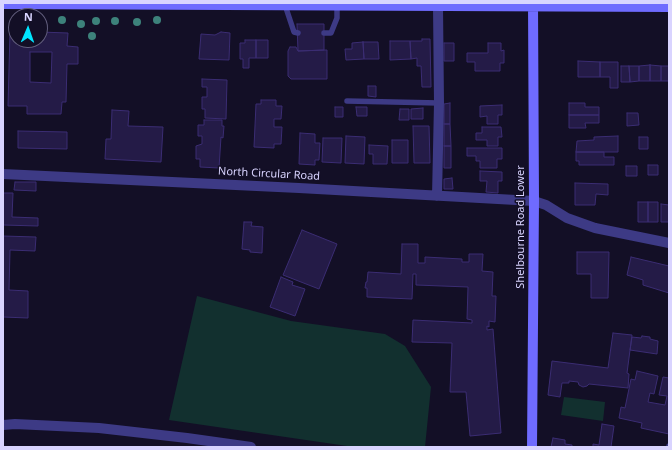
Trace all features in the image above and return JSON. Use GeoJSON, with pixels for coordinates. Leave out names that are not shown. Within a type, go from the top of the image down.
{"type":"FeatureCollection","features":[{"type":"Feature","properties":{"kind":"main road"},"geometry":{"type":"LineString","coordinates":[[3,4],[267,4],[337,6],[394,4],[438,6],[533,5],[669,7]]}},
{"type":"Feature","properties":{"kind":"main road","name":"Shelbourne Road Lower"},"geometry":{"type":"LineString","coordinates":[[532,447],[534,202],[533,5]]}},
{"type":"Feature","properties":{"kind":"street"},"geometry":{"type":"LineString","coordinates":[[437,196],[439,103],[438,6]]}},
{"type":"Feature","properties":{"kind":"street","name":"North Circular Road"},"geometry":{"type":"LineString","coordinates":[[3,174],[534,202],[546,205],[566,218],[596,228],[669,243]]}},
{"type":"Feature","properties":{"kind":"street"},"geometry":{"type":"LineString","coordinates":[[3,425],[15,424],[99,428],[251,447]]}},
{"type":"Feature","properties":{"kind":"lane"},"geometry":{"type":"LineString","coordinates":[[285,5],[294,32],[298,33]]}},
{"type":"Feature","properties":{"kind":"lane"},"geometry":{"type":"LineString","coordinates":[[324,33],[331,33],[337,18],[337,6]]}},
{"type":"Feature","properties":{"kind":"lane"},"geometry":{"type":"LineString","coordinates":[[347,101],[439,103]]}},
{"type":"Feature","properties":{"kind":"green space"},"geometry":{"type":"Polygon","coordinates":[[[197,296],[291,321],[385,334],[405,346],[431,387],[425,447],[354,447],[169,420],[197,296]]]}},
{"type":"Feature","properties":{"kind":"green space"},"geometry":{"type":"Polygon","coordinates":[[[564,397],[605,402],[603,421],[561,415],[564,397]]]}},
{"type":"Feature","properties":{"kind":"building"},"geometry":{"type":"Polygon","coordinates":[[[297,24],[324,24],[324,50],[298,51],[297,24]]]}},
{"type":"Feature","properties":{"kind":"building"},"geometry":{"type":"Polygon","coordinates":[[[48,32],[68,33],[67,46],[78,47],[78,64],[67,64],[66,102],[62,102],[61,114],[27,114],[27,106],[8,106],[10,48],[48,48],[48,32]],[[30,52],[30,82],[51,83],[52,52],[30,52]]]}},
{"type":"Feature","properties":{"kind":"building"},"geometry":{"type":"Polygon","coordinates":[[[221,32],[230,33],[229,60],[199,59],[201,34],[215,35],[221,32]]]}},
{"type":"Feature","properties":{"kind":"building"},"geometry":{"type":"Polygon","coordinates":[[[422,39],[430,39],[431,87],[422,87],[421,66],[417,66],[417,58],[411,59],[410,41],[422,41],[422,39]]]}},
{"type":"Feature","properties":{"kind":"building"},"geometry":{"type":"Polygon","coordinates":[[[245,40],[256,40],[256,58],[249,58],[249,68],[243,68],[243,59],[240,59],[240,43],[245,43],[245,40]]]}},
{"type":"Feature","properties":{"kind":"building"},"geometry":{"type":"Polygon","coordinates":[[[256,40],[268,40],[268,58],[256,58],[256,40]]]}},
{"type":"Feature","properties":{"kind":"building"},"geometry":{"type":"Polygon","coordinates":[[[390,41],[410,41],[411,59],[390,60],[390,41]]]}},
{"type":"Feature","properties":{"kind":"building"},"geometry":{"type":"Polygon","coordinates":[[[363,42],[364,59],[346,60],[345,49],[352,49],[352,43],[363,42]]]}},
{"type":"Feature","properties":{"kind":"building"},"geometry":{"type":"Polygon","coordinates":[[[363,42],[378,42],[379,59],[364,59],[363,42]]]}},
{"type":"Feature","properties":{"kind":"building"},"geometry":{"type":"Polygon","coordinates":[[[444,43],[454,43],[454,61],[444,61],[444,43]]]}},
{"type":"Feature","properties":{"kind":"building"},"geometry":{"type":"Polygon","coordinates":[[[488,43],[501,43],[501,51],[504,50],[504,63],[500,63],[500,71],[475,71],[475,62],[467,62],[467,53],[488,53],[488,43]]]}},
{"type":"Feature","properties":{"kind":"building"},"geometry":{"type":"Polygon","coordinates":[[[290,47],[296,47],[298,51],[327,50],[327,79],[291,79],[288,76],[288,51],[290,47]]]}},
{"type":"Feature","properties":{"kind":"building"},"geometry":{"type":"Polygon","coordinates":[[[578,61],[600,62],[600,77],[578,77],[578,61]]]}},
{"type":"Feature","properties":{"kind":"building"},"geometry":{"type":"Polygon","coordinates":[[[600,62],[618,62],[618,88],[610,88],[610,77],[600,77],[600,62]]]}},
{"type":"Feature","properties":{"kind":"building"},"geometry":{"type":"Polygon","coordinates":[[[650,65],[650,81],[639,81],[639,66],[650,65]]]}},
{"type":"Feature","properties":{"kind":"building"},"geometry":{"type":"Polygon","coordinates":[[[650,65],[661,66],[661,81],[650,81],[650,65]]]}},
{"type":"Feature","properties":{"kind":"building"},"geometry":{"type":"Polygon","coordinates":[[[621,66],[629,66],[630,82],[621,82],[621,66]]]}},
{"type":"Feature","properties":{"kind":"building"},"geometry":{"type":"Polygon","coordinates":[[[629,66],[639,66],[639,81],[630,82],[629,66]]]}},
{"type":"Feature","properties":{"kind":"building"},"geometry":{"type":"Polygon","coordinates":[[[661,66],[669,66],[669,81],[661,81],[661,66]]]}},
{"type":"Feature","properties":{"kind":"building"},"geometry":{"type":"Polygon","coordinates":[[[202,79],[227,80],[226,119],[205,118],[205,109],[202,109],[202,97],[207,97],[207,87],[202,87],[202,79]]]}},
{"type":"Feature","properties":{"kind":"building"},"geometry":{"type":"Polygon","coordinates":[[[368,86],[376,86],[376,97],[368,96],[368,86]]]}},
{"type":"Feature","properties":{"kind":"building"},"geometry":{"type":"Polygon","coordinates":[[[261,100],[276,100],[276,106],[282,106],[281,119],[274,119],[274,127],[282,127],[281,144],[274,144],[274,148],[254,147],[256,104],[261,104],[261,100]]]}},
{"type":"Feature","properties":{"kind":"building"},"geometry":{"type":"Polygon","coordinates":[[[450,103],[450,124],[444,124],[444,104],[450,103]]]}},
{"type":"Feature","properties":{"kind":"building"},"geometry":{"type":"Polygon","coordinates":[[[569,103],[585,103],[585,107],[599,107],[599,115],[569,115],[569,103]]]}},
{"type":"Feature","properties":{"kind":"building"},"geometry":{"type":"Polygon","coordinates":[[[502,105],[502,115],[498,115],[498,124],[487,124],[487,116],[480,117],[480,106],[502,105]]]}},
{"type":"Feature","properties":{"kind":"building"},"geometry":{"type":"Polygon","coordinates":[[[335,107],[343,107],[343,117],[335,117],[335,107]]]}},
{"type":"Feature","properties":{"kind":"building"},"geometry":{"type":"Polygon","coordinates":[[[356,107],[367,107],[367,116],[357,116],[356,107]]]}},
{"type":"Feature","properties":{"kind":"building"},"geometry":{"type":"Polygon","coordinates":[[[423,108],[423,119],[411,119],[411,109],[423,108]]]}},
{"type":"Feature","properties":{"kind":"building"},"geometry":{"type":"Polygon","coordinates":[[[400,109],[409,109],[409,120],[399,120],[400,109]]]}},
{"type":"Feature","properties":{"kind":"building"},"geometry":{"type":"Polygon","coordinates":[[[112,110],[129,111],[128,126],[163,127],[161,162],[105,159],[106,139],[111,139],[112,110]]]}},
{"type":"Feature","properties":{"kind":"building"},"geometry":{"type":"Polygon","coordinates":[[[627,113],[638,113],[639,125],[627,126],[627,113]]]}},
{"type":"Feature","properties":{"kind":"building"},"geometry":{"type":"Polygon","coordinates":[[[569,115],[599,115],[599,123],[585,123],[586,128],[569,128],[569,115]]]}},
{"type":"Feature","properties":{"kind":"building"},"geometry":{"type":"Polygon","coordinates":[[[204,120],[222,120],[222,126],[224,126],[223,138],[221,137],[219,168],[200,167],[200,159],[196,159],[196,146],[202,144],[202,136],[198,136],[198,125],[204,125],[204,120]]]}},
{"type":"Feature","properties":{"kind":"building"},"geometry":{"type":"Polygon","coordinates":[[[444,124],[450,124],[451,146],[444,146],[444,124]]]}},
{"type":"Feature","properties":{"kind":"building"},"geometry":{"type":"Polygon","coordinates":[[[413,126],[429,126],[430,163],[414,163],[413,126]]]}},
{"type":"Feature","properties":{"kind":"building"},"geometry":{"type":"Polygon","coordinates":[[[482,127],[501,127],[502,137],[498,137],[498,146],[487,146],[487,140],[476,140],[476,133],[482,133],[482,127]]]}},
{"type":"Feature","properties":{"kind":"building"},"geometry":{"type":"Polygon","coordinates":[[[18,131],[67,132],[67,149],[18,148],[18,131]]]}},
{"type":"Feature","properties":{"kind":"building"},"geometry":{"type":"Polygon","coordinates":[[[300,133],[315,134],[315,143],[320,143],[319,160],[315,160],[315,165],[299,164],[300,133]]]}},
{"type":"Feature","properties":{"kind":"building"},"geometry":{"type":"Polygon","coordinates":[[[346,136],[365,137],[364,164],[345,163],[346,136]]]}},
{"type":"Feature","properties":{"kind":"building"},"geometry":{"type":"Polygon","coordinates":[[[618,136],[618,152],[576,152],[577,141],[594,140],[594,137],[618,136]]]}},
{"type":"Feature","properties":{"kind":"building"},"geometry":{"type":"Polygon","coordinates":[[[639,137],[648,137],[648,149],[639,149],[639,137]]]}},
{"type":"Feature","properties":{"kind":"building"},"geometry":{"type":"Polygon","coordinates":[[[323,138],[342,138],[341,163],[322,162],[323,138]]]}},
{"type":"Feature","properties":{"kind":"building"},"geometry":{"type":"Polygon","coordinates":[[[392,140],[408,140],[408,163],[392,163],[392,140]]]}},
{"type":"Feature","properties":{"kind":"building"},"geometry":{"type":"Polygon","coordinates":[[[369,145],[388,146],[387,164],[373,164],[373,154],[369,154],[369,145]]]}},
{"type":"Feature","properties":{"kind":"building"},"geometry":{"type":"Polygon","coordinates":[[[444,146],[451,146],[451,168],[444,168],[444,146]]]}},
{"type":"Feature","properties":{"kind":"building"},"geometry":{"type":"Polygon","coordinates":[[[467,148],[502,148],[502,159],[497,159],[497,168],[480,168],[480,161],[476,161],[476,156],[467,156],[467,148]]]}},
{"type":"Feature","properties":{"kind":"building"},"geometry":{"type":"Polygon","coordinates":[[[576,152],[604,152],[604,157],[614,157],[614,165],[579,165],[579,161],[576,161],[576,152]]]}},
{"type":"Feature","properties":{"kind":"building"},"geometry":{"type":"Polygon","coordinates":[[[648,165],[658,165],[658,175],[648,175],[648,165]]]}},
{"type":"Feature","properties":{"kind":"building"},"geometry":{"type":"Polygon","coordinates":[[[626,166],[637,166],[637,176],[626,176],[626,166]]]}},
{"type":"Feature","properties":{"kind":"building"},"geometry":{"type":"Polygon","coordinates":[[[480,171],[502,172],[502,181],[498,181],[498,193],[486,192],[487,181],[480,181],[480,171]]]}},
{"type":"Feature","properties":{"kind":"building"},"geometry":{"type":"Polygon","coordinates":[[[452,178],[453,189],[444,189],[444,179],[452,178]]]}},
{"type":"Feature","properties":{"kind":"building"},"geometry":{"type":"Polygon","coordinates":[[[15,182],[36,182],[36,191],[14,190],[15,182]]]}},
{"type":"Feature","properties":{"kind":"building"},"geometry":{"type":"Polygon","coordinates":[[[575,183],[608,184],[608,195],[596,194],[595,205],[575,205],[575,183]]]}},
{"type":"Feature","properties":{"kind":"building"},"geometry":{"type":"Polygon","coordinates":[[[3,193],[13,193],[12,217],[38,218],[38,226],[3,225],[3,193]]]}},
{"type":"Feature","properties":{"kind":"building"},"geometry":{"type":"Polygon","coordinates":[[[638,202],[648,202],[648,222],[638,222],[638,202]]]}},
{"type":"Feature","properties":{"kind":"building"},"geometry":{"type":"Polygon","coordinates":[[[648,202],[658,202],[658,222],[648,222],[648,202]]]}},
{"type":"Feature","properties":{"kind":"building"},"geometry":{"type":"Polygon","coordinates":[[[661,204],[669,205],[669,222],[661,222],[661,204]]]}},
{"type":"Feature","properties":{"kind":"building"},"geometry":{"type":"Polygon","coordinates":[[[244,222],[252,222],[251,226],[263,227],[262,253],[250,252],[250,250],[242,249],[244,222]]]}},
{"type":"Feature","properties":{"kind":"building"},"geometry":{"type":"Polygon","coordinates":[[[302,230],[337,244],[319,289],[283,275],[302,230]]]}},
{"type":"Feature","properties":{"kind":"building"},"geometry":{"type":"Polygon","coordinates":[[[3,236],[36,237],[35,251],[10,250],[9,290],[28,291],[28,318],[3,317],[3,236]]]}},
{"type":"Feature","properties":{"kind":"building"},"geometry":{"type":"Polygon","coordinates":[[[402,244],[418,244],[418,263],[425,263],[425,257],[462,259],[462,262],[469,262],[469,254],[483,254],[482,271],[493,272],[492,296],[496,296],[495,322],[489,321],[489,327],[487,326],[487,330],[493,329],[501,433],[470,436],[466,392],[450,392],[452,343],[412,342],[413,320],[472,323],[472,320],[467,319],[468,287],[416,285],[416,274],[413,274],[412,299],[367,297],[367,288],[365,288],[368,272],[401,274],[402,244]]]}},
{"type":"Feature","properties":{"kind":"building"},"geometry":{"type":"Polygon","coordinates":[[[577,252],[609,252],[608,298],[591,298],[591,274],[577,274],[577,252]]]}},
{"type":"Feature","properties":{"kind":"building"},"geometry":{"type":"Polygon","coordinates":[[[631,257],[669,266],[669,293],[643,285],[643,280],[627,275],[631,257]]]}},
{"type":"Feature","properties":{"kind":"building"},"geometry":{"type":"Polygon","coordinates":[[[281,277],[293,282],[292,285],[305,289],[295,316],[270,307],[281,277]]]}},
{"type":"Feature","properties":{"kind":"building"},"geometry":{"type":"Polygon","coordinates":[[[613,333],[632,335],[627,373],[629,374],[628,388],[589,384],[583,387],[579,385],[578,382],[569,381],[569,383],[562,383],[560,397],[548,395],[552,361],[608,368],[613,333]]]}},
{"type":"Feature","properties":{"kind":"building"},"geometry":{"type":"Polygon","coordinates":[[[642,336],[650,337],[650,339],[658,341],[657,354],[630,350],[632,337],[641,338],[642,336]]]}},
{"type":"Feature","properties":{"kind":"building"},"geometry":{"type":"Polygon","coordinates":[[[637,371],[658,376],[654,394],[650,393],[648,402],[665,405],[667,396],[659,395],[663,377],[669,378],[669,434],[641,428],[642,423],[619,418],[621,407],[625,408],[631,379],[635,380],[637,371]]]}},
{"type":"Feature","properties":{"kind":"building"},"geometry":{"type":"Polygon","coordinates":[[[602,424],[614,426],[611,447],[593,447],[593,444],[599,445],[602,424]]]}},
{"type":"Feature","properties":{"kind":"building"},"geometry":{"type":"Polygon","coordinates":[[[553,438],[565,440],[565,444],[572,445],[572,447],[551,447],[553,438]]]}}]}
